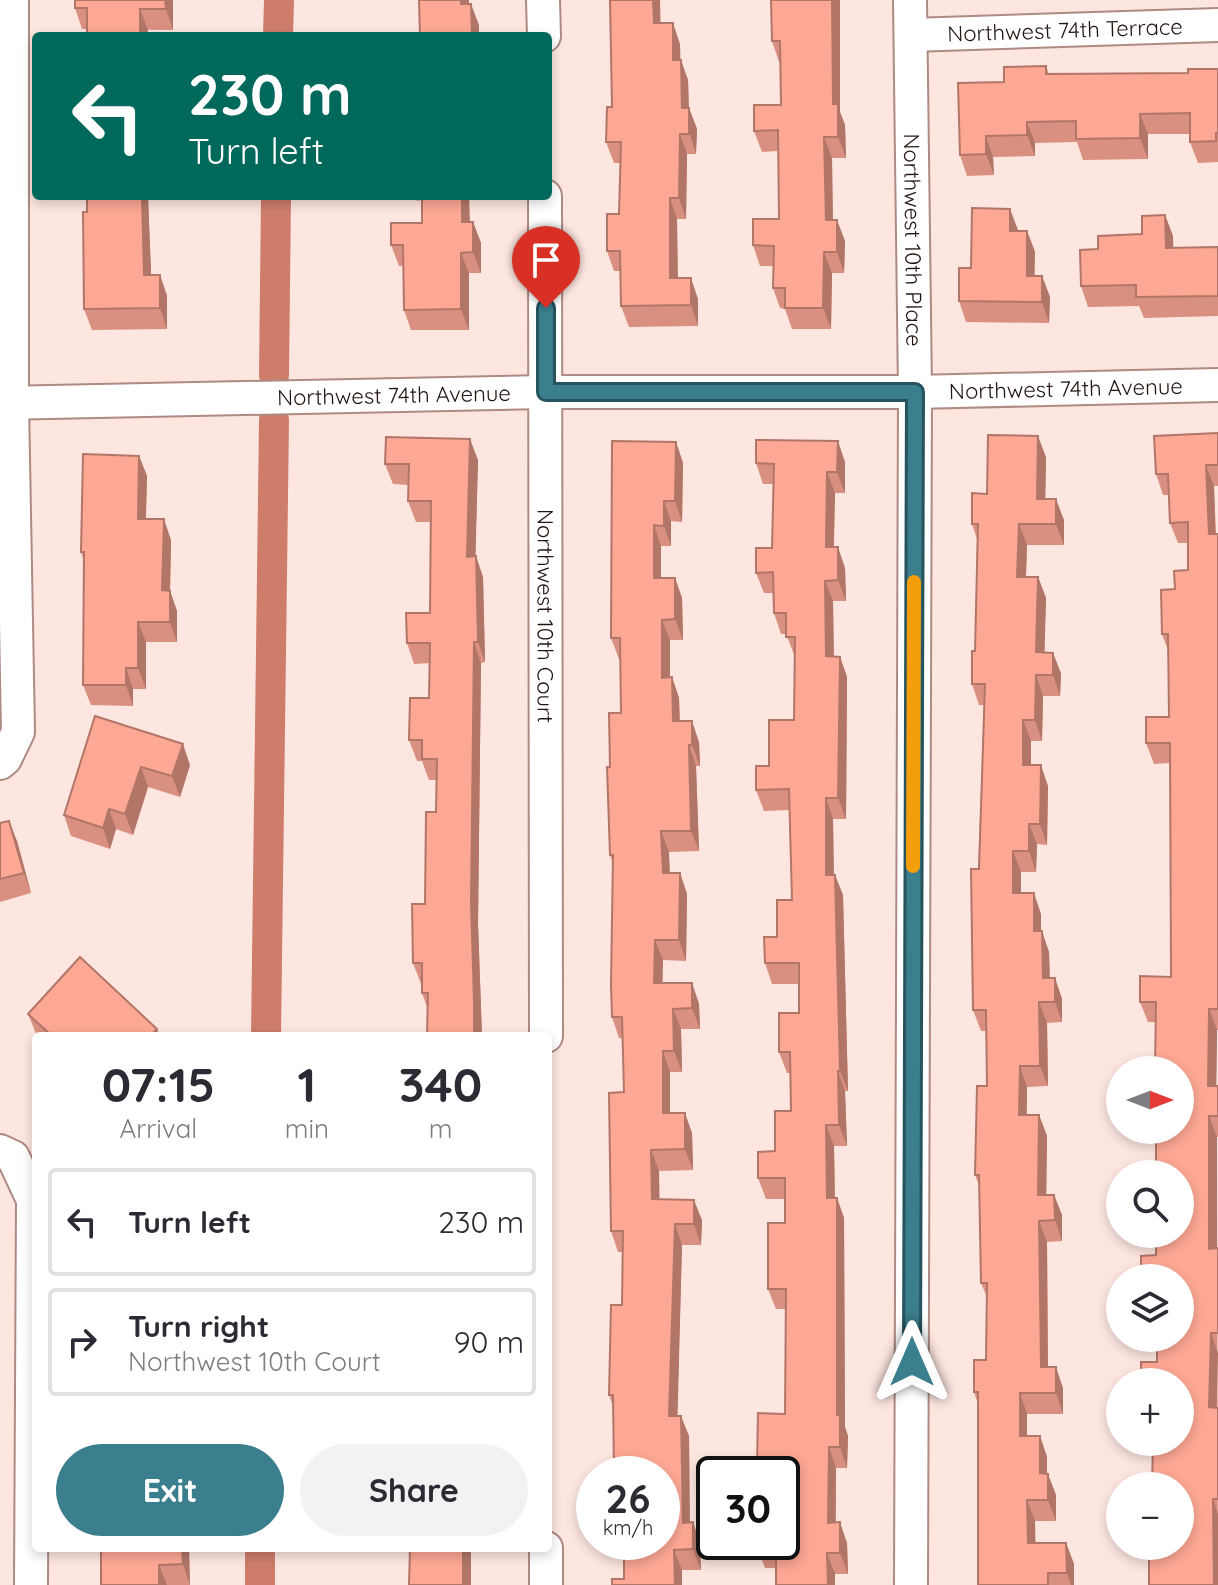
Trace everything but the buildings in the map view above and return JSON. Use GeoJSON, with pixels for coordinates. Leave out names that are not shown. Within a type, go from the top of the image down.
{"type":"FeatureCollection","features":[{"type":"Feature","properties":{"kind":"street"},"geometry":{"type":"LineString","coordinates":[[2,761],[18,732],[6,403],[12,0]]}},
{"type":"Feature","properties":{"kind":"street"},"geometry":{"type":"LineString","coordinates":[[543,0],[544,32]]}},
{"type":"Feature","properties":{"kind":"street","name":"Northwest 10th Place"},"geometry":{"type":"LineString","coordinates":[[910,0],[915,392],[911,1585]]}},
{"type":"Feature","properties":{"kind":"street","name":"Northwest 74th Terrace"},"geometry":{"type":"LineString","coordinates":[[911,35],[1218,25]]}},
{"type":"Feature","properties":{"kind":"street","name":"Northwest 10th Court"},"geometry":{"type":"LineString","coordinates":[[545,200],[546,1032]]}},
{"type":"Feature","properties":{"kind":"street","name":"Northwest 74th Avenue"},"geometry":{"type":"LineString","coordinates":[[6,403],[546,392],[915,392],[1218,385]]}},
{"type":"Feature","properties":{"kind":"street"},"geometry":{"type":"LineString","coordinates":[[6,1154],[32,1198]]}},
{"type":"Feature","properties":{"kind":"street"},"geometry":{"type":"LineString","coordinates":[[31,1585],[15,1512],[32,1217]]}},
{"type":"Feature","properties":{"kind":"street"},"geometry":{"type":"LineString","coordinates":[[546,1552],[546,1585]]}},
{"type":"Feature","properties":{"kind":"waterway"},"geometry":{"type":"LineString","coordinates":[[278,32],[279,0]]}},
{"type":"Feature","properties":{"kind":"waterway"},"geometry":{"type":"LineString","coordinates":[[274,375],[276,200]]}},
{"type":"Feature","properties":{"kind":"waterway"},"geometry":{"type":"LineString","coordinates":[[266,1032],[274,420]]}},
{"type":"Feature","properties":{"kind":"waterway"},"geometry":{"type":"LineString","coordinates":[[260,1552],[260,1585]]}},
{"type":"Feature","properties":{"kind":"slow traffic"},"geometry":{"type":"LineString","coordinates":[[913,866],[914,582]]}},
{"type":"Feature","properties":{"kind":"route"},"geometry":{"type":"LineString","coordinates":[[546,308],[546,392],[915,392],[912,1362]]}}]}
